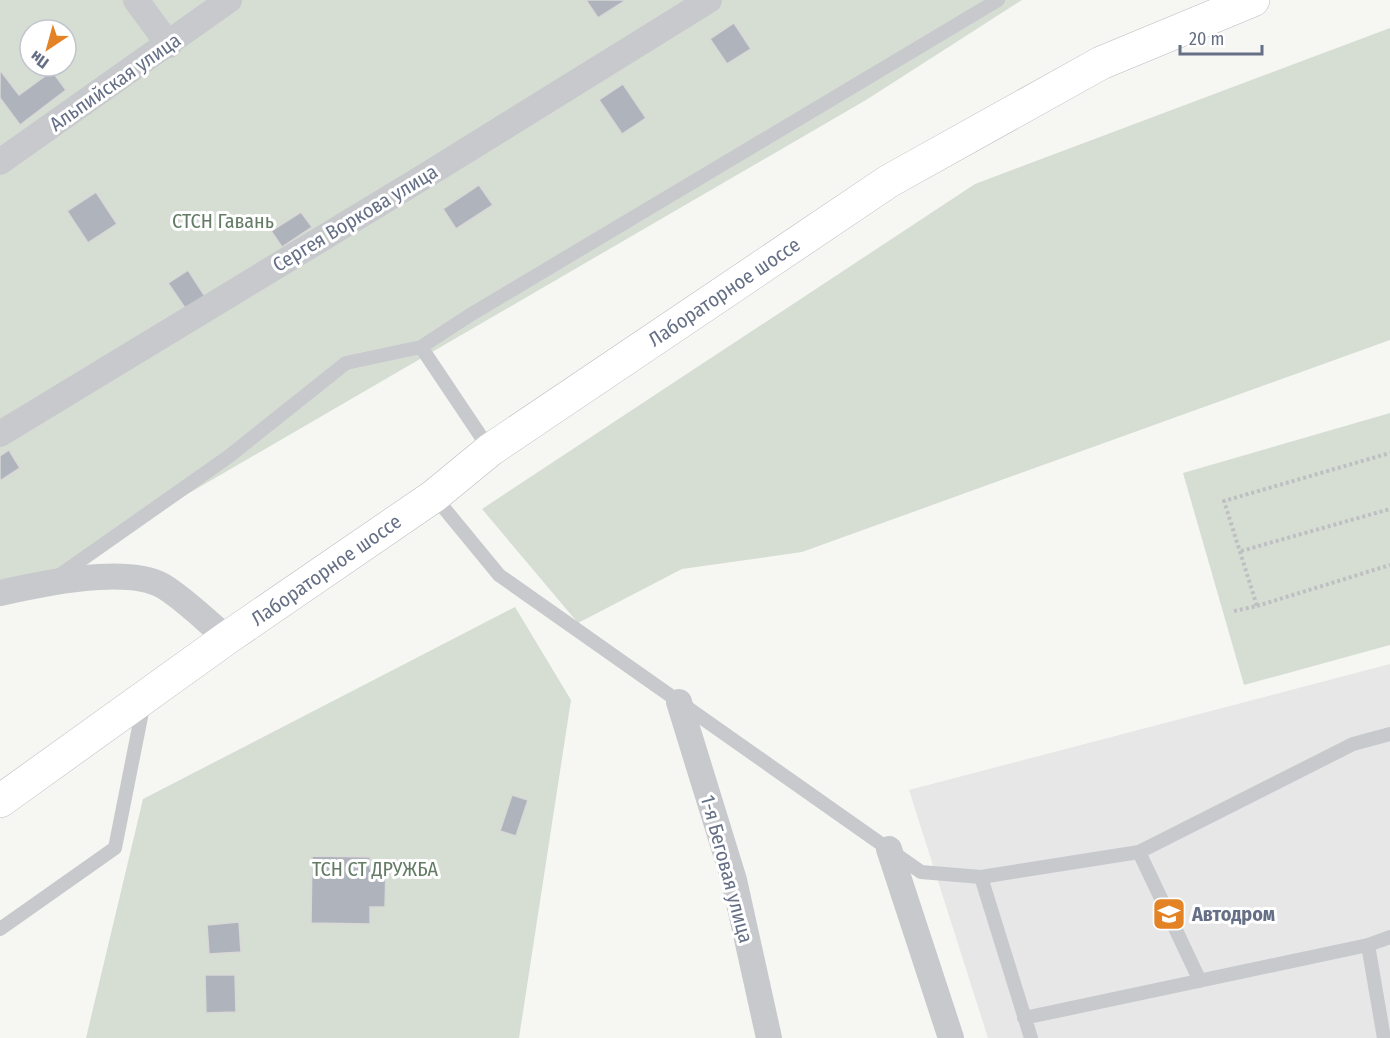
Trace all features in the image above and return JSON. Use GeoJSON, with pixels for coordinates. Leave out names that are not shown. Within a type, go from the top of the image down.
{"type":"FeatureCollection","features":[{"type":"Feature","properties":{"kind":"main road","name":"Лабораторное шоссе"},"geometry":{"type":"LineString","coordinates":[[0,801],[227,638],[434,496],[490,450],[889,181],[1101,63],[1253,0]]}},
{"type":"Feature","properties":{"kind":"street"},"geometry":{"type":"LineString","coordinates":[[136,0],[169,45]]}},
{"type":"Feature","properties":{"kind":"street","name":"Альпийская улица"},"geometry":{"type":"LineString","coordinates":[[1,160],[169,45],[229,0]]}},
{"type":"Feature","properties":{"kind":"street","name":"Сергея Воркова улица"},"geometry":{"type":"LineString","coordinates":[[0,434],[430,174],[709,0]]}},
{"type":"Feature","properties":{"kind":"street"},"geometry":{"type":"LineString","coordinates":[[0,593],[50,581],[122,577],[162,585],[227,638]]}},
{"type":"Feature","properties":{"kind":"street","name":"1-я Беговая улица"},"geometry":{"type":"LineString","coordinates":[[679,702],[734,880],[769,1038]]}},
{"type":"Feature","properties":{"kind":"street"},"geometry":{"type":"LineString","coordinates":[[889,849],[951,1038]]}},
{"type":"Feature","properties":{"kind":"lane"},"geometry":{"type":"LineString","coordinates":[[50,581],[228,457],[346,363],[421,347],[470,315],[998,0]]}},
{"type":"Feature","properties":{"kind":"lane"},"geometry":{"type":"LineString","coordinates":[[421,347],[490,450]]}},
{"type":"Feature","properties":{"kind":"lane"},"geometry":{"type":"LineString","coordinates":[[434,496],[499,575],[921,872],[981,877],[1139,852],[1353,744],[1390,735]]}},
{"type":"Feature","properties":{"kind":"lane"},"geometry":{"type":"LineString","coordinates":[[0,929],[115,848],[145,697]]}},
{"type":"Feature","properties":{"kind":"lane"},"geometry":{"type":"LineString","coordinates":[[1139,852],[1200,981]]}},
{"type":"Feature","properties":{"kind":"lane"},"geometry":{"type":"LineString","coordinates":[[981,877],[1030,1038]]}},
{"type":"Feature","properties":{"kind":"lane"},"geometry":{"type":"LineString","coordinates":[[1024,1018],[1382,943],[1384,1038]]}},
{"type":"Feature","properties":{"kind":"path"},"geometry":{"type":"LineString","coordinates":[[1257,606],[1224,501],[1390,453]]}},
{"type":"Feature","properties":{"kind":"path"},"geometry":{"type":"LineString","coordinates":[[1240,552],[1390,509]]}},
{"type":"Feature","properties":{"kind":"path"},"geometry":{"type":"LineString","coordinates":[[1234,611],[1390,565]]}},
{"type":"Feature","properties":{"kind":"shaded area","name":"Автодром"},"geometry":{"type":"Polygon","coordinates":[[[1390,664],[1390,1038],[988,1038],[909,790],[1390,664]]]}},
{"type":"Feature","properties":{"kind":"green space","name":"СТСН Гавань"},"geometry":{"type":"Polygon","coordinates":[[[0,0],[1022,0],[866,100],[0,603],[0,0]]]}},
{"type":"Feature","properties":{"kind":"green space"},"geometry":{"type":"Polygon","coordinates":[[[1390,28],[1390,340],[802,552],[682,569],[578,623],[482,509],[975,184],[1390,28]]]}},
{"type":"Feature","properties":{"kind":"green space"},"geometry":{"type":"Polygon","coordinates":[[[1390,413],[1390,645],[1244,685],[1183,473],[1390,413]]]}},
{"type":"Feature","properties":{"kind":"green space","name":"ТСН СТ ДРУЖБА"},"geometry":{"type":"Polygon","coordinates":[[[515,607],[571,700],[519,1038],[86,1038],[143,799],[515,607]]]}},
{"type":"Feature","properties":{"kind":"building"},"geometry":{"type":"Polygon","coordinates":[[[586,0],[626,0],[598,18],[586,0]]]}},
{"type":"Feature","properties":{"kind":"building"},"geometry":{"type":"Polygon","coordinates":[[[734,23],[751,49],[727,64],[710,39],[734,23]]]}},
{"type":"Feature","properties":{"kind":"building"},"geometry":{"type":"Polygon","coordinates":[[[0,70],[19,95],[42,78],[57,78],[66,90],[20,125],[0,98],[0,70]]]}},
{"type":"Feature","properties":{"kind":"building"},"geometry":{"type":"Polygon","coordinates":[[[623,84],[646,118],[622,134],[599,100],[623,84]]]}},
{"type":"Feature","properties":{"kind":"building"},"geometry":{"type":"Polygon","coordinates":[[[479,185],[493,205],[456,229],[443,209],[479,185]]]}},
{"type":"Feature","properties":{"kind":"building"},"geometry":{"type":"Polygon","coordinates":[[[96,192],[117,224],[88,243],[67,211],[96,192]]]}},
{"type":"Feature","properties":{"kind":"building"},"geometry":{"type":"Polygon","coordinates":[[[301,212],[312,227],[282,247],[271,231],[301,212]]]}},
{"type":"Feature","properties":{"kind":"building"},"geometry":{"type":"Polygon","coordinates":[[[188,270],[206,298],[187,311],[168,283],[188,270]]]}},
{"type":"Feature","properties":{"kind":"building"},"geometry":{"type":"Polygon","coordinates":[[[9,450],[20,468],[0,481],[0,456],[9,450]]]}},
{"type":"Feature","properties":{"kind":"building"},"geometry":{"type":"Polygon","coordinates":[[[512,795],[528,800],[516,836],[500,831],[512,795]]]}},
{"type":"Feature","properties":{"kind":"building"},"geometry":{"type":"Polygon","coordinates":[[[312,856],[370,857],[370,868],[386,868],[385,907],[370,907],[370,924],[311,923],[312,856]]]}},
{"type":"Feature","properties":{"kind":"building"},"geometry":{"type":"Polygon","coordinates":[[[239,922],[241,952],[209,954],[207,925],[239,922]]]}},
{"type":"Feature","properties":{"kind":"building"},"geometry":{"type":"Polygon","coordinates":[[[205,975],[235,975],[236,1012],[206,1013],[205,975]]]}},
{"type":"Feature","properties":{"kind":"place","name":"Автодром"},"geometry":{"type":"Point","coordinates":[1169,914]}}]}
